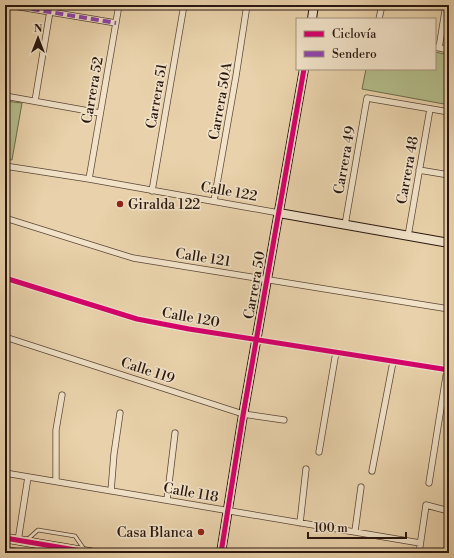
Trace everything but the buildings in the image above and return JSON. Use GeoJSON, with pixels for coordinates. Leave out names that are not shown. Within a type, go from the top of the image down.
{"type":"FeatureCollection","features":[{"type":"Feature","properties":{"kind":"main road"},"geometry":{"type":"LineString","coordinates":[[5,538],[90,552]]}},
{"type":"Feature","properties":{"kind":"main road"},"geometry":{"type":"LineString","coordinates":[[5,551],[16,553]]}},
{"type":"Feature","properties":{"kind":"street"},"geometry":{"type":"LineString","coordinates":[[8,5],[116,23]]}},
{"type":"Feature","properties":{"kind":"street"},"geometry":{"type":"LineString","coordinates":[[35,101],[51,5]]}},
{"type":"Feature","properties":{"kind":"street","name":"Carrera 52"},"geometry":{"type":"LineString","coordinates":[[89,179],[119,5]]}},
{"type":"Feature","properties":{"kind":"street","name":"Carrera 51"},"geometry":{"type":"LineString","coordinates":[[152,191],[184,5]]}},
{"type":"Feature","properties":{"kind":"street","name":"Carrera 50A"},"geometry":{"type":"LineString","coordinates":[[214,201],[248,5]]}},
{"type":"Feature","properties":{"kind":"street"},"geometry":{"type":"LineString","coordinates":[[312,18],[314,5]]}},
{"type":"Feature","properties":{"kind":"street"},"geometry":{"type":"LineString","coordinates":[[379,18],[382,5]]}},
{"type":"Feature","properties":{"kind":"street"},"geometry":{"type":"LineString","coordinates":[[446,5],[437,48],[449,50]]}},
{"type":"Feature","properties":{"kind":"street","name":"Carrera 50"},"geometry":{"type":"LineString","coordinates":[[221,553],[243,414],[304,70]]}},
{"type":"Feature","properties":{"kind":"street"},"geometry":{"type":"LineString","coordinates":[[5,96],[100,113]]}},
{"type":"Feature","properties":{"kind":"street","name":"Carrera 49"},"geometry":{"type":"LineString","coordinates":[[345,225],[367,98],[430,109]]}},
{"type":"Feature","properties":{"kind":"street"},"geometry":{"type":"LineString","coordinates":[[430,109],[449,112]]}},
{"type":"Feature","properties":{"kind":"street","name":"Carrera 48"},"geometry":{"type":"LineString","coordinates":[[408,236],[430,109]]}},
{"type":"Feature","properties":{"kind":"street","name":"Calle 122"},"geometry":{"type":"LineString","coordinates":[[5,166],[89,179],[449,243]]}},
{"type":"Feature","properties":{"kind":"street"},"geometry":{"type":"LineString","coordinates":[[419,170],[449,175]]}},
{"type":"Feature","properties":{"kind":"street","name":"Calle 121"},"geometry":{"type":"LineString","coordinates":[[5,218],[134,258],[449,309]]}},
{"type":"Feature","properties":{"kind":"street","name":"Calle 120"},"geometry":{"type":"LineString","coordinates":[[5,278],[137,319],[257,340],[448,370]]}},
{"type":"Feature","properties":{"kind":"street","name":"Calle 119"},"geometry":{"type":"LineString","coordinates":[[5,337],[243,414],[284,420]]}},
{"type":"Feature","properties":{"kind":"street"},"geometry":{"type":"LineString","coordinates":[[319,452],[336,352]]}},
{"type":"Feature","properties":{"kind":"street"},"geometry":{"type":"LineString","coordinates":[[372,471],[393,362]]}},
{"type":"Feature","properties":{"kind":"street"},"geometry":{"type":"LineString","coordinates":[[429,483],[448,370]]}},
{"type":"Feature","properties":{"kind":"street"},"geometry":{"type":"LineString","coordinates":[[5,385],[6,378]]}},
{"type":"Feature","properties":{"kind":"street"},"geometry":{"type":"LineString","coordinates":[[56,481],[56,430],[62,395]]}},
{"type":"Feature","properties":{"kind":"street"},"geometry":{"type":"LineString","coordinates":[[111,491],[114,454],[120,413]]}},
{"type":"Feature","properties":{"kind":"street"},"geometry":{"type":"LineString","coordinates":[[167,500],[175,434]]}},
{"type":"Feature","properties":{"kind":"street"},"geometry":{"type":"LineString","coordinates":[[300,523],[306,469]]}},
{"type":"Feature","properties":{"kind":"street","name":"Calle 118"},"geometry":{"type":"LineString","coordinates":[[5,473],[420,543]]}},
{"type":"Feature","properties":{"kind":"street"},"geometry":{"type":"LineString","coordinates":[[22,541],[28,477]]}},
{"type":"Feature","properties":{"kind":"street"},"geometry":{"type":"LineString","coordinates":[[355,531],[361,487]]}},
{"type":"Feature","properties":{"kind":"street"},"geometry":{"type":"LineString","coordinates":[[419,553],[426,505],[449,511]]}},
{"type":"Feature","properties":{"kind":"lane"},"geometry":{"type":"LineString","coordinates":[[22,541],[38,530],[75,536],[90,552]]}},
{"type":"Feature","properties":{"kind":"green space"},"geometry":{"type":"Polygon","coordinates":[[[436,52],[449,55],[449,98],[444,104],[362,89],[366,70],[436,70],[436,52]]]}},
{"type":"Feature","properties":{"kind":"green space"},"geometry":{"type":"Polygon","coordinates":[[[5,101],[22,103],[12,160],[5,159],[5,101]]]}},
{"type":"Feature","properties":{"kind":"marked path"},"geometry":{"type":"LineString","coordinates":[[8,5],[116,23]]}},
{"type":"Feature","properties":{"kind":"cycle path"},"geometry":{"type":"LineString","coordinates":[[221,553],[242,421],[304,70]]}},
{"type":"Feature","properties":{"kind":"cycle path"},"geometry":{"type":"LineString","coordinates":[[5,278],[137,319],[189,329],[449,370]]}},
{"type":"Feature","properties":{"kind":"cycle path"},"geometry":{"type":"LineString","coordinates":[[5,538],[93,553]]}},
{"type":"Feature","properties":{"kind":"place","name":"Giralda 122"},"geometry":{"type":"Point","coordinates":[120,204]}},
{"type":"Feature","properties":{"kind":"place","name":"Casa Blanca"},"geometry":{"type":"Point","coordinates":[201,532]}}]}
